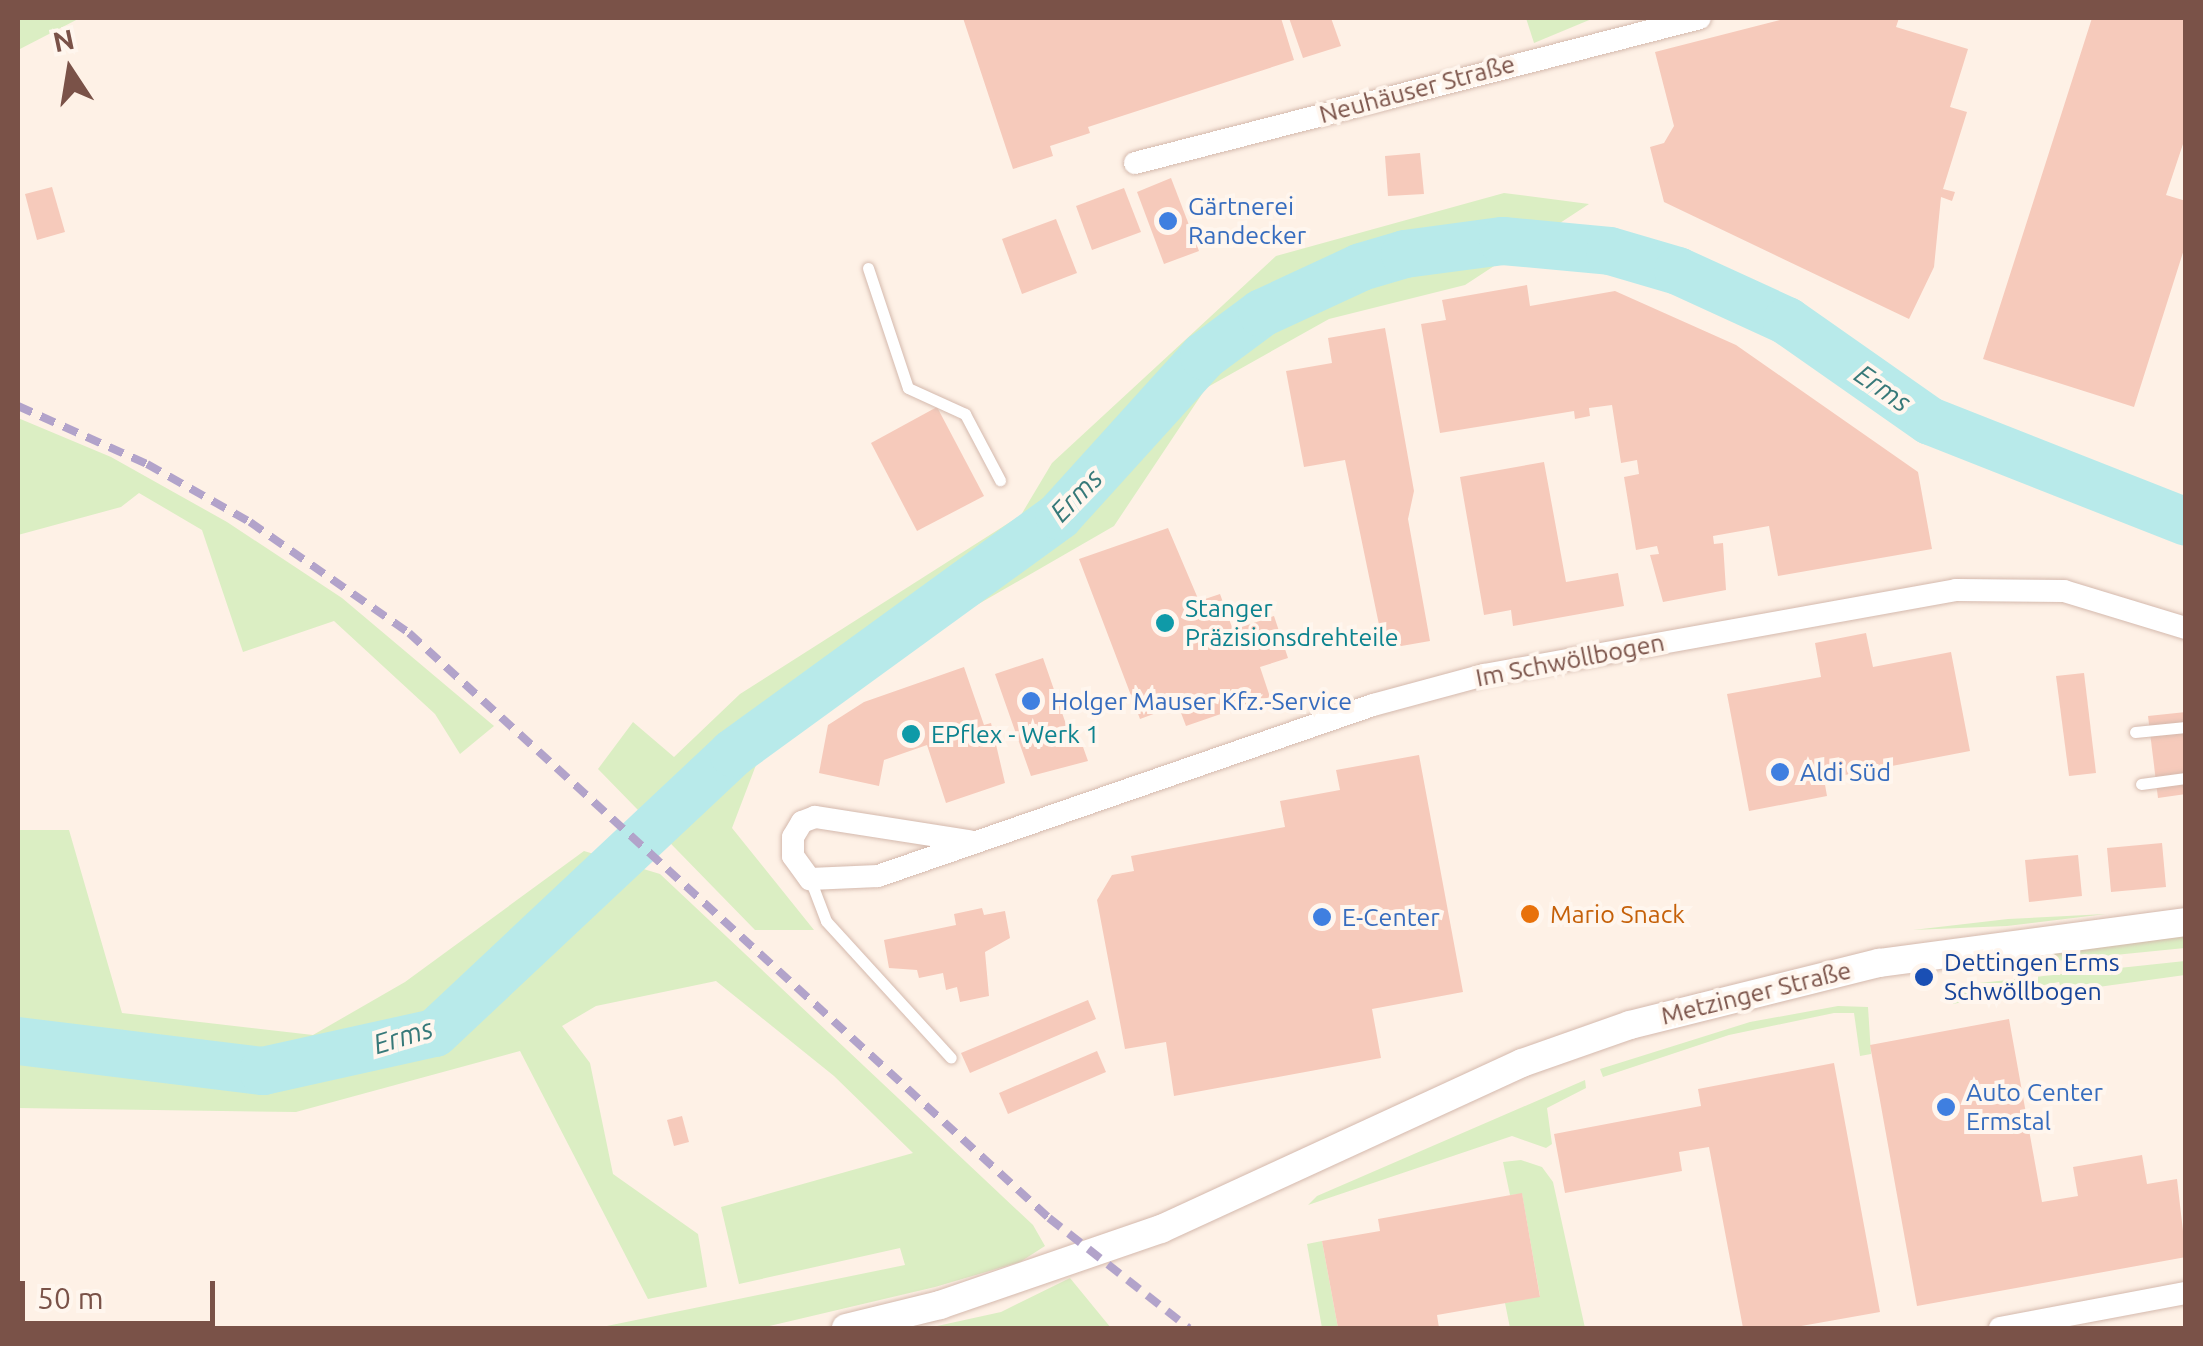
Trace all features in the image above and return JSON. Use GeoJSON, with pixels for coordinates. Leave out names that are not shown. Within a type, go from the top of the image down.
{"type":"FeatureCollection","features":[{"type":"Feature","properties":{"kind":"street","name":"Neuhäuser Straße"},"geometry":{"type":"LineString","coordinates":[[1134,163],[1700,18]]}},
{"type":"Feature","properties":{"kind":"street","name":"Im Schwöllbogen"},"geometry":{"type":"LineString","coordinates":[[969,842],[816,817],[793,837],[798,870],[810,879],[878,876],[1373,705],[1484,674],[1956,590],[2064,591],[2186,628]]}},
{"type":"Feature","properties":{"kind":"street","name":"Metzinger Straße"},"geometry":{"type":"LineString","coordinates":[[846,1328],[940,1305],[1116,1246],[1522,1063],[1707,1004],[1949,950],[2186,922]]}},
{"type":"Feature","properties":{"kind":"street"},"geometry":{"type":"LineString","coordinates":[[2000,1328],[2186,1293]]}},
{"type":"Feature","properties":{"kind":"lane"},"geometry":{"type":"LineString","coordinates":[[868,268],[908,388],[965,414],[1000,480]]}},
{"type":"Feature","properties":{"kind":"lane"},"geometry":{"type":"LineString","coordinates":[[2134,732],[2186,727]]}},
{"type":"Feature","properties":{"kind":"lane"},"geometry":{"type":"LineString","coordinates":[[2141,784],[2186,778]]}},
{"type":"Feature","properties":{"kind":"lane"},"geometry":{"type":"LineString","coordinates":[[810,879],[826,921],[951,1058]]}},
{"type":"Feature","properties":{"kind":"green space"},"geometry":{"type":"Polygon","coordinates":[[[18,18],[80,18],[18,50],[18,18]]]}},
{"type":"Feature","properties":{"kind":"green space"},"geometry":{"type":"Polygon","coordinates":[[[1526,18],[1594,18],[1534,43],[1526,18]]]}},
{"type":"Feature","properties":{"kind":"green space"},"geometry":{"type":"Polygon","coordinates":[[[1504,193],[1589,204],[1465,285],[1329,319],[1206,388],[1114,526],[975,606],[764,744],[732,828],[814,930],[755,930],[598,769],[633,722],[674,757],[740,694],[1021,515],[1052,463],[1276,256],[1504,193]]]}},
{"type":"Feature","properties":{"kind":"green space"},"geometry":{"type":"Polygon","coordinates":[[[18,418],[111,457],[227,522],[342,598],[494,726],[460,754],[435,714],[334,621],[243,652],[202,530],[139,493],[121,507],[18,535],[18,418]]]}},
{"type":"Feature","properties":{"kind":"green space"},"geometry":{"type":"Polygon","coordinates":[[[18,830],[69,830],[122,1013],[313,1035],[405,982],[584,851],[660,874],[1033,1225],[1045,1246],[1020,1262],[935,1287],[761,1328],[597,1328],[905,1265],[900,1248],[739,1284],[721,1207],[913,1153],[834,1076],[716,981],[596,1006],[562,1026],[590,1063],[613,1174],[698,1234],[707,1287],[648,1299],[520,1051],[296,1112],[18,1108],[18,830]]]}},
{"type":"Feature","properties":{"kind":"green space"},"geometry":{"type":"Polygon","coordinates":[[[2106,914],[2007,926],[1913,930],[2008,919],[2106,914]]]}},
{"type":"Feature","properties":{"kind":"green space"},"geometry":{"type":"Polygon","coordinates":[[[2185,936],[2185,948],[1946,972],[2030,949],[2185,936]]]}},
{"type":"Feature","properties":{"kind":"green space"},"geometry":{"type":"Polygon","coordinates":[[[2185,961],[2185,975],[2062,992],[2059,982],[1953,1004],[1953,989],[1970,984],[2185,961]]]}},
{"type":"Feature","properties":{"kind":"green space"},"geometry":{"type":"Polygon","coordinates":[[[1838,1006],[1868,1007],[1871,1054],[1860,1056],[1854,1013],[1834,1013],[1729,1035],[1603,1077],[1600,1069],[1750,1022],[1838,1006]]]}},
{"type":"Feature","properties":{"kind":"green space"},"geometry":{"type":"Polygon","coordinates":[[[1585,1080],[1586,1088],[1547,1108],[1552,1144],[1546,1148],[1512,1136],[1308,1205],[1317,1196],[1585,1080]]]}},
{"type":"Feature","properties":{"kind":"green space"},"geometry":{"type":"Polygon","coordinates":[[[1521,1160],[1542,1167],[1553,1182],[1585,1328],[1510,1328],[1505,1303],[1540,1296],[1522,1194],[1510,1195],[1503,1162],[1521,1160]]]}},
{"type":"Feature","properties":{"kind":"green space"},"geometry":{"type":"Polygon","coordinates":[[[1322,1241],[1338,1328],[1322,1328],[1307,1244],[1322,1241]]]}},
{"type":"Feature","properties":{"kind":"green space"},"geometry":{"type":"Polygon","coordinates":[[[1070,1278],[1111,1328],[928,1328],[1001,1312],[1070,1278]]]}},
{"type":"Feature","properties":{"kind":"building"},"geometry":{"type":"Polygon","coordinates":[[[963,18],[1281,18],[1294,60],[1088,127],[1090,133],[1050,146],[1053,156],[1013,169],[963,18]]]}},
{"type":"Feature","properties":{"kind":"building"},"geometry":{"type":"Polygon","coordinates":[[[1289,18],[1331,18],[1341,46],[1303,58],[1289,18]]]}},
{"type":"Feature","properties":{"kind":"building"},"geometry":{"type":"Polygon","coordinates":[[[1788,18],[1899,18],[1896,27],[1968,49],[1950,107],[1967,112],[1943,189],[1955,192],[1952,201],[1941,197],[1934,267],[1909,319],[1664,202],[1650,147],[1664,143],[1674,126],[1655,52],[1788,18]]]}},
{"type":"Feature","properties":{"kind":"building"},"geometry":{"type":"Polygon","coordinates":[[[2092,18],[2186,18],[2186,135],[2166,195],[2186,201],[2186,243],[2134,407],[1983,359],[2092,18]]]}},
{"type":"Feature","properties":{"kind":"building"},"geometry":{"type":"Polygon","coordinates":[[[1420,153],[1424,194],[1388,196],[1385,156],[1420,153]]]}},
{"type":"Feature","properties":{"kind":"building","name":"Gärtnerei Randecker"},"geometry":{"type":"Polygon","coordinates":[[[1171,178],[1199,251],[1164,264],[1137,192],[1171,178]]]}},
{"type":"Feature","properties":{"kind":"building"},"geometry":{"type":"Polygon","coordinates":[[[52,187],[65,232],[37,240],[25,194],[52,187]]]}},
{"type":"Feature","properties":{"kind":"building"},"geometry":{"type":"Polygon","coordinates":[[[1124,188],[1141,232],[1092,250],[1076,206],[1124,188]]]}},
{"type":"Feature","properties":{"kind":"building"},"geometry":{"type":"Polygon","coordinates":[[[1056,219],[1077,273],[1022,294],[1002,239],[1056,219]]]}},
{"type":"Feature","properties":{"kind":"building"},"geometry":{"type":"Polygon","coordinates":[[[1527,285],[1530,306],[1615,291],[1736,345],[1918,472],[1932,549],[1778,576],[1769,526],[1713,536],[1714,544],[1723,543],[1726,590],[1663,602],[1650,555],[1659,554],[1657,546],[1636,550],[1624,477],[1639,474],[1637,460],[1621,463],[1612,405],[1589,408],[1590,416],[1575,419],[1574,411],[1440,433],[1421,324],[1446,320],[1442,300],[1527,285]]]}},
{"type":"Feature","properties":{"kind":"building"},"geometry":{"type":"Polygon","coordinates":[[[1385,328],[1414,491],[1408,519],[1430,641],[1384,649],[1345,460],[1304,467],[1286,371],[1332,363],[1328,338],[1385,328]]]}},
{"type":"Feature","properties":{"kind":"building"},"geometry":{"type":"Polygon","coordinates":[[[937,407],[984,496],[917,531],[871,443],[937,407]]]}},
{"type":"Feature","properties":{"kind":"building"},"geometry":{"type":"Polygon","coordinates":[[[1544,462],[1566,582],[1618,573],[1624,606],[1513,626],[1511,610],[1484,615],[1460,477],[1544,462]]]}},
{"type":"Feature","properties":{"kind":"building","name":"Stanger Präzisionsdrehteile"},"geometry":{"type":"Polygon","coordinates":[[[1168,528],[1199,601],[1220,594],[1233,630],[1274,616],[1288,658],[1260,667],[1270,697],[1186,726],[1178,705],[1140,719],[1079,559],[1168,528]]]}},
{"type":"Feature","properties":{"kind":"building"},"geometry":{"type":"Polygon","coordinates":[[[1866,633],[1873,667],[1951,652],[1970,751],[1824,779],[1827,796],[1749,811],[1727,694],[1821,677],[1815,643],[1866,633]]]}},
{"type":"Feature","properties":{"kind":"building","name":"Holger Mauser Kfz.-Service"},"geometry":{"type":"Polygon","coordinates":[[[1043,658],[1068,730],[1076,727],[1088,761],[1031,776],[995,674],[1043,658]]]}},
{"type":"Feature","properties":{"kind":"building","name":"EPflex - Werk 1"},"geometry":{"type":"Polygon","coordinates":[[[964,667],[984,725],[991,723],[1005,783],[946,803],[927,745],[884,760],[879,786],[819,773],[828,725],[864,702],[964,667]]]}},
{"type":"Feature","properties":{"kind":"building"},"geometry":{"type":"Polygon","coordinates":[[[2084,673],[2096,773],[2069,776],[2056,676],[2084,673]]]}},
{"type":"Feature","properties":{"kind":"building"},"geometry":{"type":"Polygon","coordinates":[[[2186,712],[2186,794],[2158,798],[2148,716],[2186,712]]]}},
{"type":"Feature","properties":{"kind":"building"},"geometry":{"type":"Polygon","coordinates":[[[1419,755],[1463,992],[1372,1009],[1381,1058],[1174,1096],[1166,1042],[1125,1049],[1097,900],[1112,875],[1134,871],[1131,856],[1285,827],[1280,801],[1340,790],[1336,770],[1419,755]]]}},
{"type":"Feature","properties":{"kind":"building"},"geometry":{"type":"Polygon","coordinates":[[[2162,843],[2166,887],[2111,892],[2107,848],[2162,843]]]}},
{"type":"Feature","properties":{"kind":"building"},"geometry":{"type":"Polygon","coordinates":[[[2078,855],[2082,896],[2029,902],[2025,860],[2078,855]]]}},
{"type":"Feature","properties":{"kind":"building"},"geometry":{"type":"Polygon","coordinates":[[[982,908],[984,915],[1005,911],[1010,938],[985,952],[989,996],[960,1002],[957,987],[946,990],[943,973],[919,978],[917,970],[889,968],[884,940],[956,925],[954,914],[982,908]]]}},
{"type":"Feature","properties":{"kind":"building"},"geometry":{"type":"Polygon","coordinates":[[[1088,1000],[1096,1019],[970,1073],[961,1053],[1088,1000]]]}},
{"type":"Feature","properties":{"kind":"building"},"geometry":{"type":"Polygon","coordinates":[[[2009,1019],[2042,1202],[2078,1196],[2073,1167],[2142,1155],[2147,1184],[2177,1179],[2186,1257],[1917,1306],[1870,1045],[2009,1019]]]}},
{"type":"Feature","properties":{"kind":"building"},"geometry":{"type":"Polygon","coordinates":[[[1097,1051],[1106,1072],[1008,1114],[999,1093],[1097,1051]]]}},
{"type":"Feature","properties":{"kind":"building"},"geometry":{"type":"Polygon","coordinates":[[[1834,1063],[1880,1312],[1790,1328],[1743,1328],[1709,1147],[1679,1152],[1682,1171],[1565,1193],[1554,1134],[1701,1106],[1698,1089],[1834,1063]]]}},
{"type":"Feature","properties":{"kind":"building"},"geometry":{"type":"Polygon","coordinates":[[[682,1116],[689,1142],[674,1146],[667,1120],[682,1116]]]}},
{"type":"Feature","properties":{"kind":"building"},"geometry":{"type":"Polygon","coordinates":[[[1522,1193],[1540,1297],[1437,1315],[1439,1328],[1338,1328],[1322,1241],[1380,1231],[1378,1219],[1522,1193]]]}},
{"type":"Feature","properties":{"kind":"waterway","name":"Erms"},"geometry":{"type":"LineString","coordinates":[[18,1041],[263,1071],[435,1033],[733,753],[1059,516],[1204,356],[1262,313],[1361,267],[1405,254],[1503,241],[1610,251],[1678,271],[1787,321],[1930,421],[2186,522]]}},
{"type":"Feature","properties":{"kind":"railway"},"geometry":{"type":"LineString","coordinates":[[18,406],[147,464],[250,522],[409,633],[1049,1218],[1189,1328]]}},
{"type":"Feature","properties":{"kind":"place","name":"Gärtnerei Randecker"},"geometry":{"type":"Point","coordinates":[1168,221]}},
{"type":"Feature","properties":{"kind":"place","name":"Stanger Präzisionsdrehteile"},"geometry":{"type":"Point","coordinates":[1165,623]}},
{"type":"Feature","properties":{"kind":"place","name":"Holger Mauser Kfz.-Service"},"geometry":{"type":"Point","coordinates":[1031,701]}},
{"type":"Feature","properties":{"kind":"place","name":"EPflex - Werk 1"},"geometry":{"type":"Point","coordinates":[911,734]}},
{"type":"Feature","properties":{"kind":"place","name":"Aldi Süd"},"geometry":{"type":"Point","coordinates":[1780,772]}},
{"type":"Feature","properties":{"kind":"place","name":"Mario Snack"},"geometry":{"type":"Point","coordinates":[1530,914]}},
{"type":"Feature","properties":{"kind":"place","name":"E-Center"},"geometry":{"type":"Point","coordinates":[1322,917]}},
{"type":"Feature","properties":{"kind":"place","name":"Dettingen Erms Schwöllbogen"},"geometry":{"type":"Point","coordinates":[1924,977]}},
{"type":"Feature","properties":{"kind":"place","name":"Auto Center Ermstal"},"geometry":{"type":"Point","coordinates":[1946,1107]}}]}
